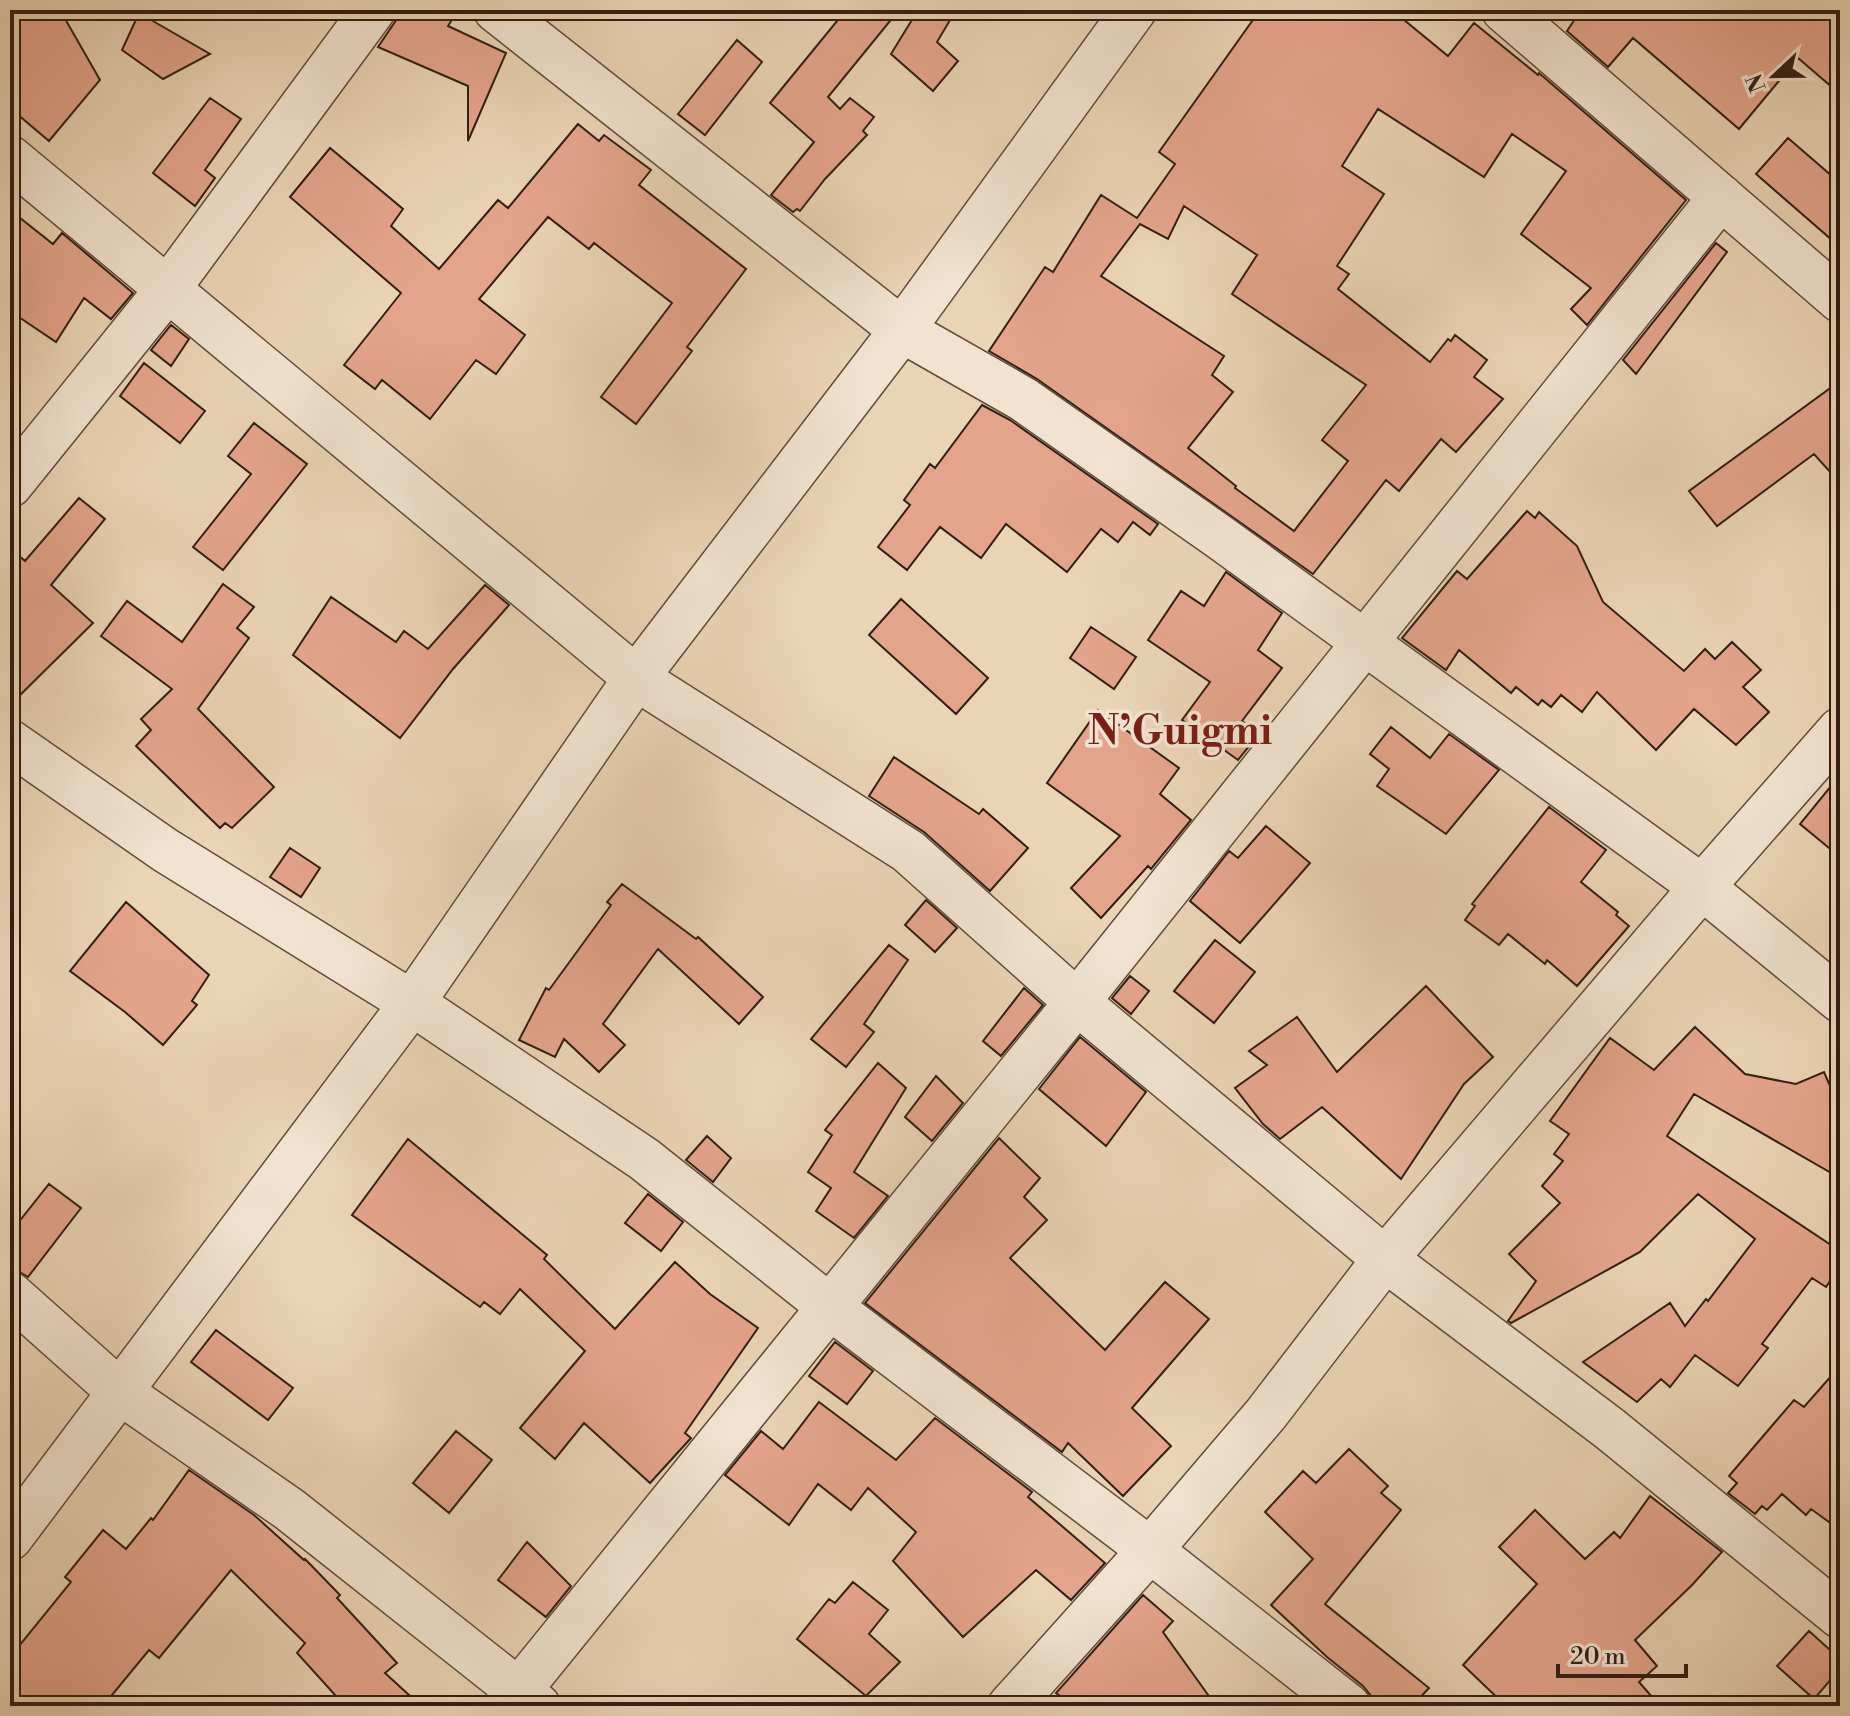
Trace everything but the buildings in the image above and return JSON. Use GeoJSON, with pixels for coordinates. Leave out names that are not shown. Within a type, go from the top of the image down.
{"type":"FeatureCollection","features":[{"type":"Feature","properties":{"kind":"street"},"geometry":{"type":"LineString","coordinates":[[10,485],[167,290],[373,10]]}},
{"type":"Feature","properties":{"kind":"street"},"geometry":{"type":"LineString","coordinates":[[496,10],[902,330],[1023,399],[1364,642],[1702,887],[1840,1000]]}},
{"type":"Feature","properties":{"kind":"street"},"geometry":{"type":"LineString","coordinates":[[10,1538],[412,1003],[636,678],[902,330],[1134,10]]}},
{"type":"Feature","properties":{"kind":"street"},"geometry":{"type":"LineString","coordinates":[[1504,10],[1840,300]]}},
{"type":"Feature","properties":{"kind":"street"},"geometry":{"type":"LineString","coordinates":[[10,158],[636,678],[908,851],[1077,1002],[1385,1259],[1610,1429],[1840,1616]]}},
{"type":"Feature","properties":{"kind":"street"},"geometry":{"type":"LineString","coordinates":[[10,1294],[120,1392],[289,1509],[521,1700],[830,1307],[1721,197]]}},
{"type":"Feature","properties":{"kind":"street"},"geometry":{"type":"LineString","coordinates":[[1010,1706],[1150,1550],[1266,1414],[1385,1259],[1840,730]]}},
{"type":"Feature","properties":{"kind":"street"},"geometry":{"type":"LineString","coordinates":[[10,742],[165,850],[412,1003],[644,1159],[830,1307],[1150,1550],[1348,1706]]}},
{"type":"Feature","properties":{"kind":"district","name":"N’Guigmi"},"geometry":{"type":"Point","coordinates":[1180,730]}}]}
